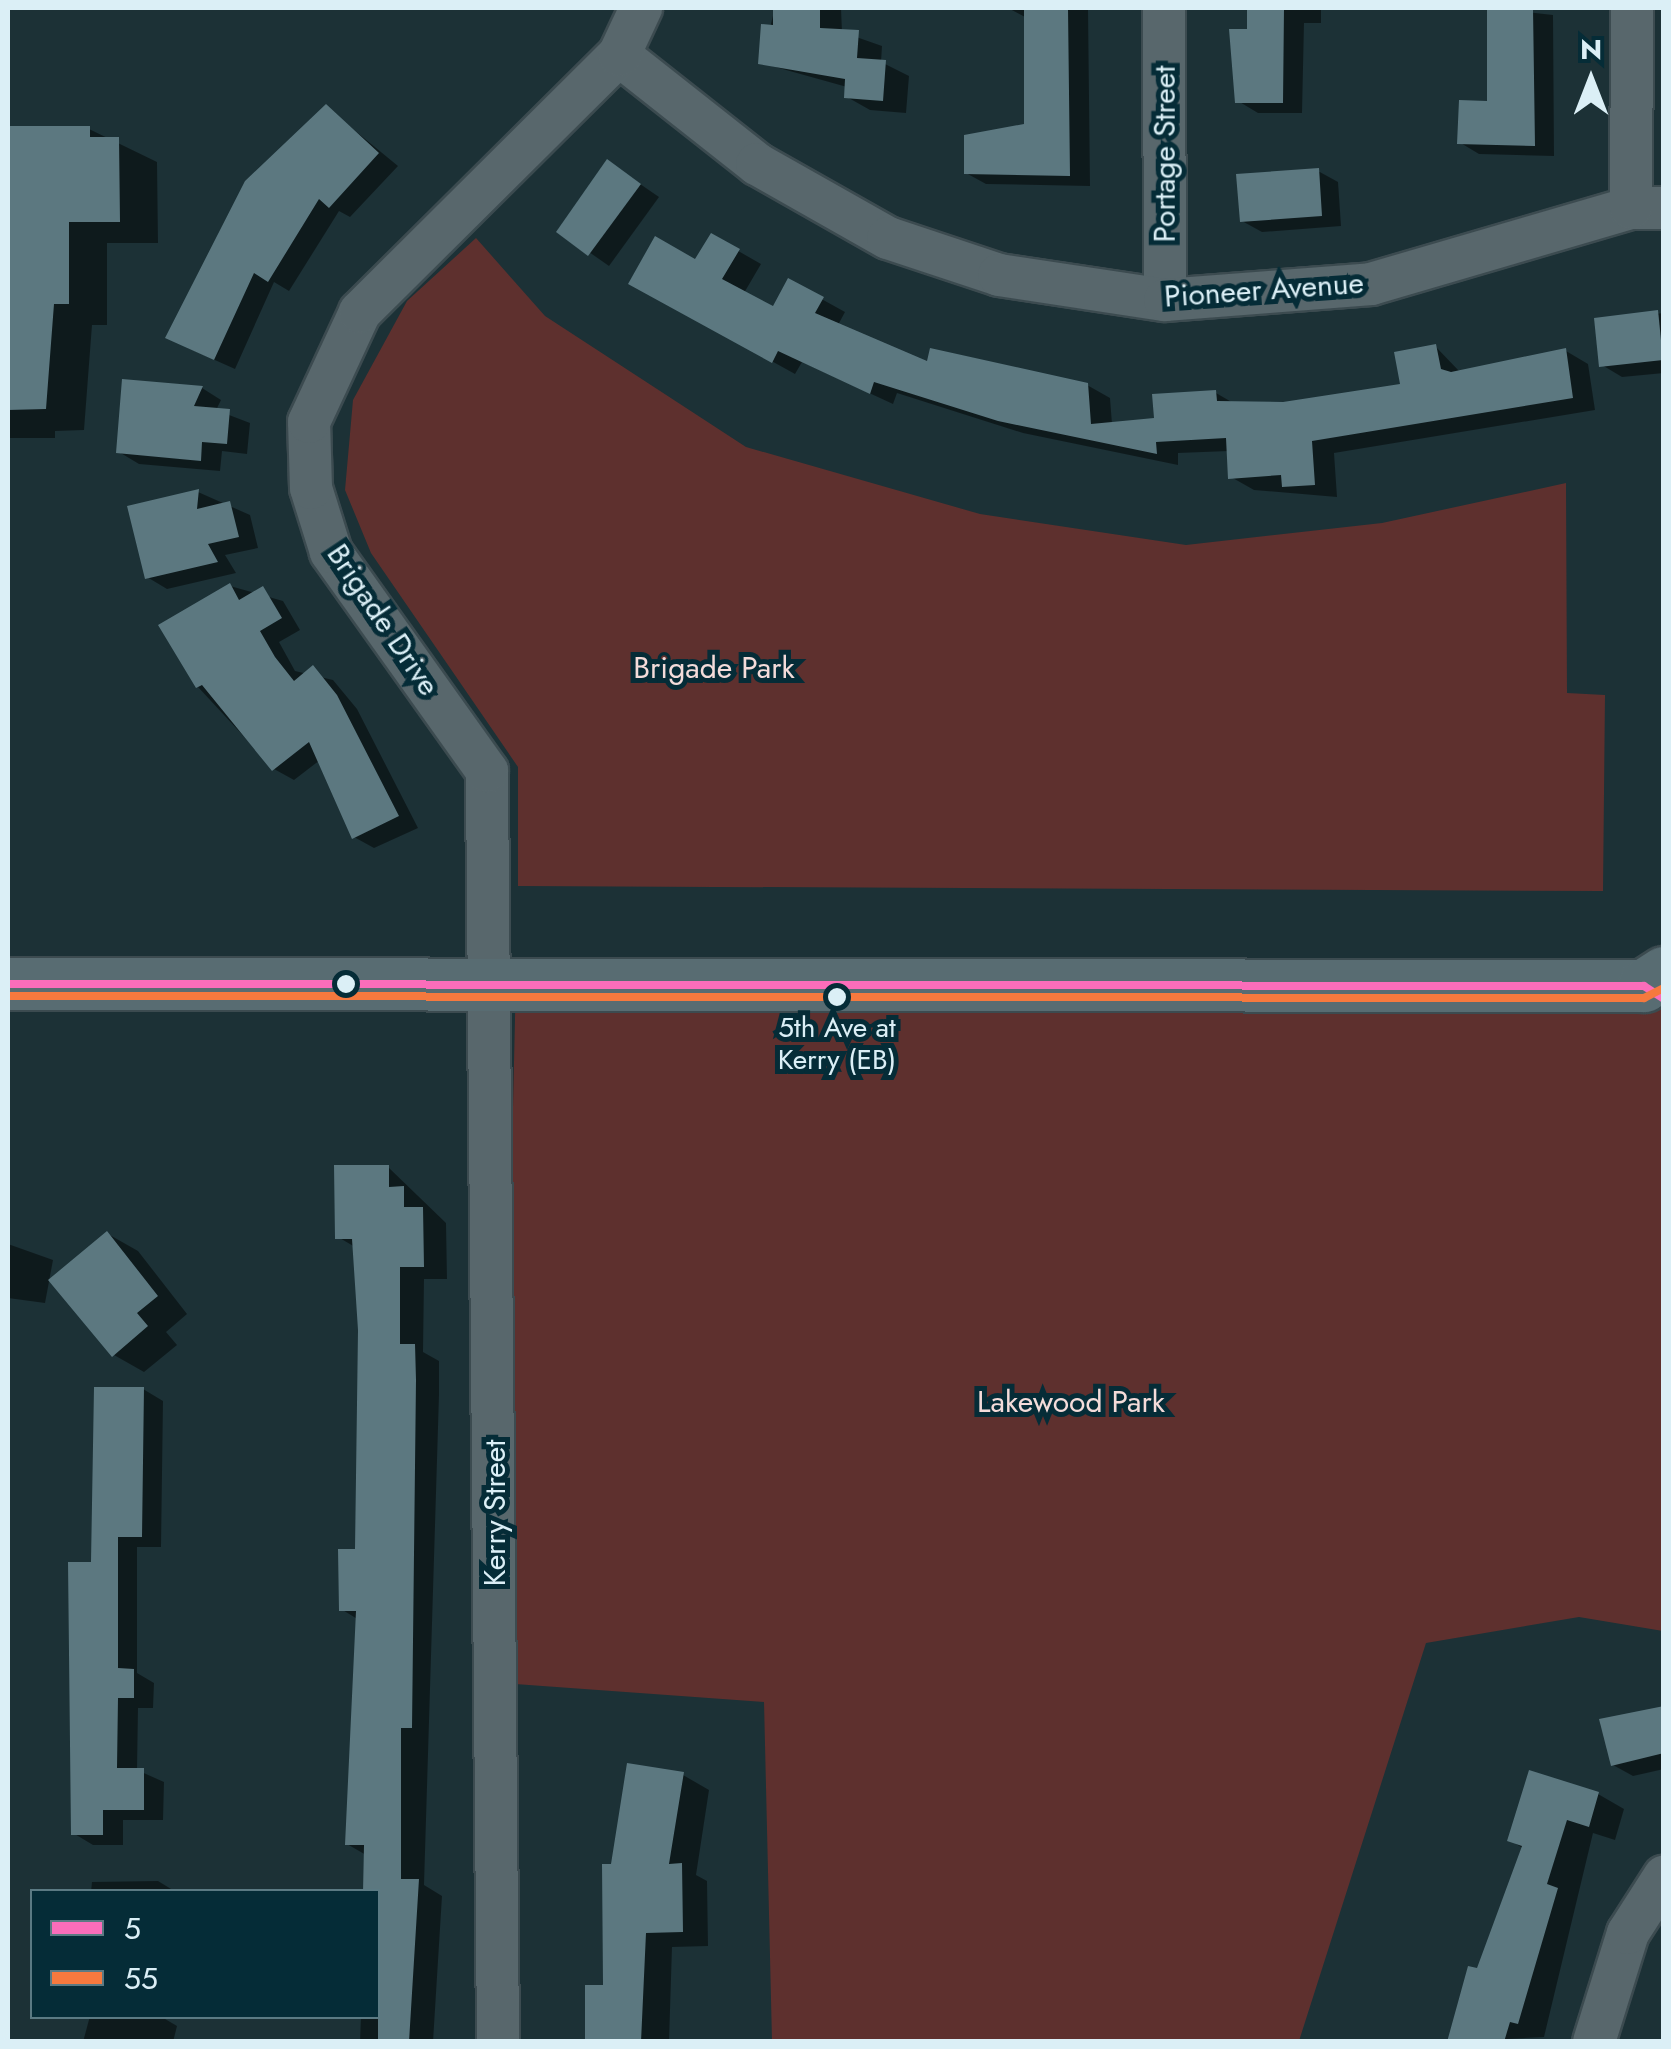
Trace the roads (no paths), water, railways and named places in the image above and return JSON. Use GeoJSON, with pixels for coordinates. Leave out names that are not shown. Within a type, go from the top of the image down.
{"type":"FeatureCollection","features":[{"type":"Feature","properties":{"kind":"main road"},"geometry":{"type":"LineString","coordinates":[[8,984],[1657,986]]}},
{"type":"Feature","properties":{"kind":"street","name":"Brigade Drive"},"geometry":{"type":"LineString","coordinates":[[492,984],[488,771],[331,552],[311,488],[309,422],[360,312],[618,55],[640,8]]}},
{"type":"Feature","properties":{"kind":"street","name":"Portage Street"},"geometry":{"type":"LineString","coordinates":[[1164,8],[1165,300]]}},
{"type":"Feature","properties":{"kind":"street"},"geometry":{"type":"LineString","coordinates":[[1632,8],[1647,208]]}},
{"type":"Feature","properties":{"kind":"street","name":"Pioneer Avenue"},"geometry":{"type":"LineString","coordinates":[[618,55],[757,164],[888,238],[999,276],[1165,300],[1371,284],[1647,208]]}},
{"type":"Feature","properties":{"kind":"street","name":"Kerry Street"},"geometry":{"type":"LineString","coordinates":[[492,984],[498,2042]]}},
{"type":"Feature","properties":{"kind":"street"},"geometry":{"type":"LineString","coordinates":[[1594,2042],[1628,1933],[1664,1877]]}},
{"type":"Feature","properties":{"kind":"place","name":"5th Ave at Kerry (EB)"},"geometry":{"type":"Point","coordinates":[837,997]}},
{"type":"Feature","properties":{"kind":"park label","name":"Brigade Park"},"geometry":{"type":"Point","coordinates":[714,668]}},
{"type":"Feature","properties":{"kind":"park label","name":"Lakewood Park"},"geometry":{"type":"Point","coordinates":[1071,1402]}}]}
